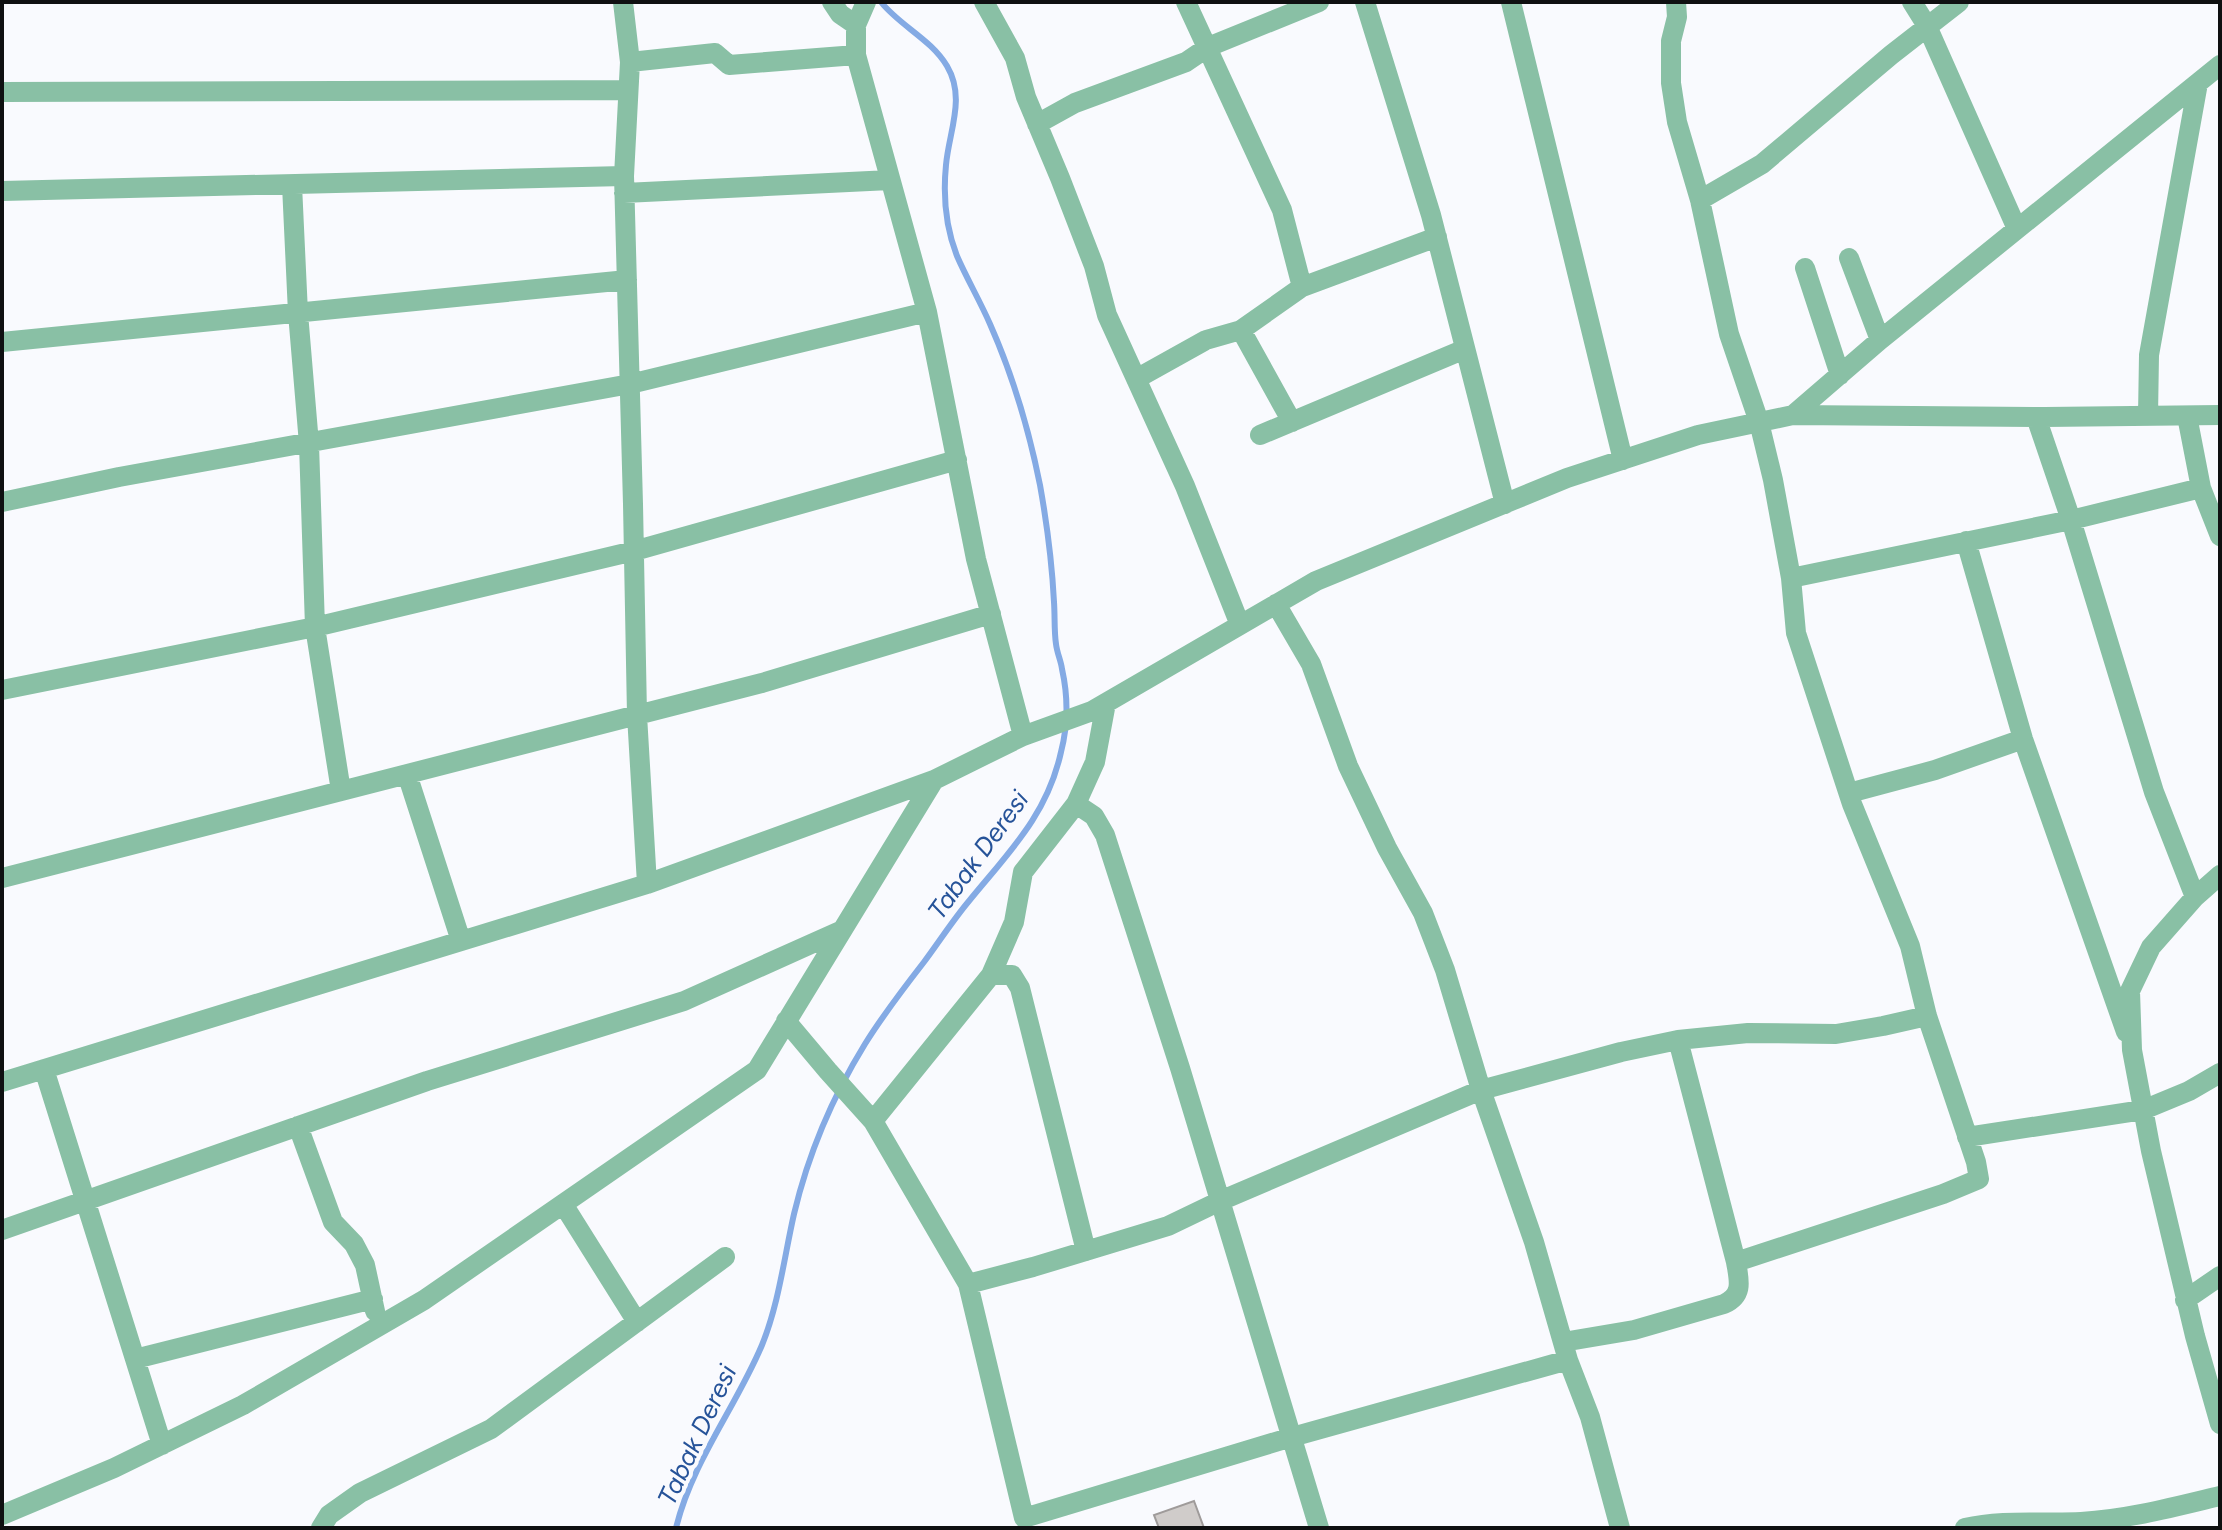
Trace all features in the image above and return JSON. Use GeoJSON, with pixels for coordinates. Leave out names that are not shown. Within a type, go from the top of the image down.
{"type":"FeatureCollection","features":[{"type":"Feature","properties":{"kind":"street"},"geometry":{"type":"LineString","coordinates":[[623,2],[630,62],[624,184],[637,715],[647,884]]}},
{"type":"Feature","properties":{"kind":"street"},"geometry":{"type":"LineString","coordinates":[[832,2],[840,14],[862,12],[856,55],[927,312],[976,559],[991,614],[1032,734]]}},
{"type":"Feature","properties":{"kind":"street"},"geometry":{"type":"LineString","coordinates":[[984,2],[1015,58],[1026,97],[1094,266],[1107,315],[1185,486],[1240,625]]}},
{"type":"Feature","properties":{"kind":"street"},"geometry":{"type":"LineString","coordinates":[[1186,2],[1282,210],[1302,287]]}},
{"type":"Feature","properties":{"kind":"street"},"geometry":{"type":"LineString","coordinates":[[1037,124],[1075,103],[1186,62],[1208,47],[1319,2]]}},
{"type":"Feature","properties":{"kind":"street"},"geometry":{"type":"LineString","coordinates":[[1365,2],[1437,237],[1505,504]]}},
{"type":"Feature","properties":{"kind":"street"},"geometry":{"type":"LineString","coordinates":[[1511,2],[1623,460]]}},
{"type":"Feature","properties":{"kind":"street"},"geometry":{"type":"LineString","coordinates":[[1695,2],[1677,10],[1671,41],[1671,83],[1677,122],[1700,200],[1729,334],[1759,422],[1773,480],[1791,578],[1796,633],[1849,793],[1910,946],[1927,1016],[1979,1179],[1943,1194],[1736,1262]]}},
{"type":"Feature","properties":{"kind":"street"},"geometry":{"type":"LineString","coordinates":[[1912,2],[1927,26],[2017,229]]}},
{"type":"Feature","properties":{"kind":"street"},"geometry":{"type":"LineString","coordinates":[[1700,200],[1762,164],[1959,2]]}},
{"type":"Feature","properties":{"kind":"street"},"geometry":{"type":"LineString","coordinates":[[630,62],[715,53],[729,65],[856,55]]}},
{"type":"Feature","properties":{"kind":"street"},"geometry":{"type":"LineString","coordinates":[[1793,415],[1880,340],[2220,65]]}},
{"type":"Feature","properties":{"kind":"street"},"geometry":{"type":"LineString","coordinates":[[2148,416],[2149,355],[2198,83]]}},
{"type":"Feature","properties":{"kind":"street"},"geometry":{"type":"LineString","coordinates":[[2,92],[628,90]]}},
{"type":"Feature","properties":{"kind":"street"},"geometry":{"type":"LineString","coordinates":[[2,191],[292,185],[890,180]]}},
{"type":"Feature","properties":{"kind":"street"},"geometry":{"type":"LineString","coordinates":[[292,185],[309,444],[315,627],[341,791]]}},
{"type":"Feature","properties":{"kind":"street"},"geometry":{"type":"LineString","coordinates":[[1136,379],[1206,340],[1241,330],[1302,287],[1437,237]]}},
{"type":"Feature","properties":{"kind":"street"},"geometry":{"type":"LineString","coordinates":[[1849,258],[1880,340]]}},
{"type":"Feature","properties":{"kind":"street"},"geometry":{"type":"LineString","coordinates":[[1805,268],[1840,375]]}},
{"type":"Feature","properties":{"kind":"street"},"geometry":{"type":"LineString","coordinates":[[2,342],[627,280]]}},
{"type":"Feature","properties":{"kind":"street"},"geometry":{"type":"LineString","coordinates":[[2,502],[119,477],[630,384],[927,312]]}},
{"type":"Feature","properties":{"kind":"street"},"geometry":{"type":"LineString","coordinates":[[1241,330],[1292,422]]}},
{"type":"Feature","properties":{"kind":"street"},"geometry":{"type":"LineString","coordinates":[[1260,435],[1465,349]]}},
{"type":"Feature","properties":{"kind":"street"},"geometry":{"type":"LineString","coordinates":[[2,1082],[647,884],[934,780],[1032,734],[1099,707],[1316,581],[1567,478],[1698,435],[1793,415],[2220,415]]}},
{"type":"Feature","properties":{"kind":"street"},"geometry":{"type":"LineString","coordinates":[[2187,416],[2201,488],[2220,536]]}},
{"type":"Feature","properties":{"kind":"street"},"geometry":{"type":"LineString","coordinates":[[2036,417],[2071,520],[2154,792],[2195,897]]}},
{"type":"Feature","properties":{"kind":"street"},"geometry":{"type":"LineString","coordinates":[[2,690],[315,627],[634,551],[957,460]]}},
{"type":"Feature","properties":{"kind":"street"},"geometry":{"type":"LineString","coordinates":[[1791,578],[2071,520],[2201,488]]}},
{"type":"Feature","properties":{"kind":"street"},"geometry":{"type":"LineString","coordinates":[[1966,541],[2023,739],[2132,1050]]}},
{"type":"Feature","properties":{"kind":"street"},"geometry":{"type":"LineString","coordinates":[[1276,604],[1311,664],[1348,766],[1387,848],[1423,913],[1445,970],[1481,1090],[1534,1242],[1565,1351],[1590,1417],[1620,1528]]}},
{"type":"Feature","properties":{"kind":"street"},"geometry":{"type":"LineString","coordinates":[[2,878],[762,683],[991,614]]}},
{"type":"Feature","properties":{"kind":"street"},"geometry":{"type":"LineString","coordinates":[[873,1121],[991,975],[1014,922],[1023,872],[1076,804],[1095,762],[1099,707]]}},
{"type":"Feature","properties":{"kind":"street"},"geometry":{"type":"LineString","coordinates":[[1849,793],[1935,770],[2023,739]]}},
{"type":"Feature","properties":{"kind":"street"},"geometry":{"type":"LineString","coordinates":[[407,774],[461,941]]}},
{"type":"Feature","properties":{"kind":"street"},"geometry":{"type":"LineString","coordinates":[[2,1522],[8,1511],[114,1468],[243,1405],[424,1300],[757,1070],[934,780]]}},
{"type":"Feature","properties":{"kind":"street"},"geometry":{"type":"LineString","coordinates":[[1076,804],[1094,816],[1105,835],[1180,1068],[1319,1528]]}},
{"type":"Feature","properties":{"kind":"street"},"geometry":{"type":"LineString","coordinates":[[2220,875],[2195,897],[2151,947],[2130,991],[2132,1050],[2143,1110],[2185,1300],[2220,1424]]}},
{"type":"Feature","properties":{"kind":"street"},"geometry":{"type":"LineString","coordinates":[[2,1230],[427,1081],[684,1001],[840,931]]}},
{"type":"Feature","properties":{"kind":"street"},"geometry":{"type":"LineString","coordinates":[[991,975],[1012,975],[1020,988],[1086,1251]]}},
{"type":"Feature","properties":{"kind":"street"},"geometry":{"type":"LineString","coordinates":[[968,1284],[1168,1226],[1481,1090],[1678,1040],[1748,1033],[1836,1034],[1927,1016]]}},
{"type":"Feature","properties":{"kind":"street"},"geometry":{"type":"LineString","coordinates":[[786,1021],[873,1121],[968,1284],[1024,1518],[1732,1301],[1739,1289],[1736,1262],[1678,1040]]}},
{"type":"Feature","properties":{"kind":"street"},"geometry":{"type":"LineString","coordinates":[[44,1069],[162,1445]]}},
{"type":"Feature","properties":{"kind":"street"},"geometry":{"type":"LineString","coordinates":[[1967,1137],[2143,1110],[2189,1091],[2220,1073]]}},
{"type":"Feature","properties":{"kind":"street"},"geometry":{"type":"LineString","coordinates":[[298,1126],[333,1222],[354,1244],[365,1265],[379,1326]]}},
{"type":"Feature","properties":{"kind":"street"},"geometry":{"type":"LineString","coordinates":[[563,1204],[637,1322]]}},
{"type":"Feature","properties":{"kind":"street"},"geometry":{"type":"LineString","coordinates":[[321,1528],[329,1515],[360,1493],[491,1429],[725,1257]]}},
{"type":"Feature","properties":{"kind":"street"},"geometry":{"type":"LineString","coordinates":[[2185,1300],[2220,1276]]}},
{"type":"Feature","properties":{"kind":"street"},"geometry":{"type":"LineString","coordinates":[[135,1359],[373,1299]]}},
{"type":"Feature","properties":{"kind":"street"},"geometry":{"type":"LineString","coordinates":[[1965,1528],[1981,1524],[2081,1522],[2146,1514],[2220,1496]]}},
{"type":"Feature","properties":{"kind":"building"},"geometry":{"type":"Polygon","coordinates":[[[1194,1501],[1204,1528],[1159,1528],[1154,1515],[1194,1501]]]}},
{"type":"Feature","properties":{"kind":"waterway","name":"Tabak Deresi"},"geometry":{"type":"LineString","coordinates":[[676,1528],[703,1457],[751,1368],[768,1329],[800,1192],[832,1105],[853,1064],[886,1012],[1036,815],[1055,775],[1065,731],[1065,690],[1056,644],[1051,558],[1036,464],[1006,363],[957,256],[948,223],[945,176],[955,115],[953,78],[933,48],[881,2]]}}]}
